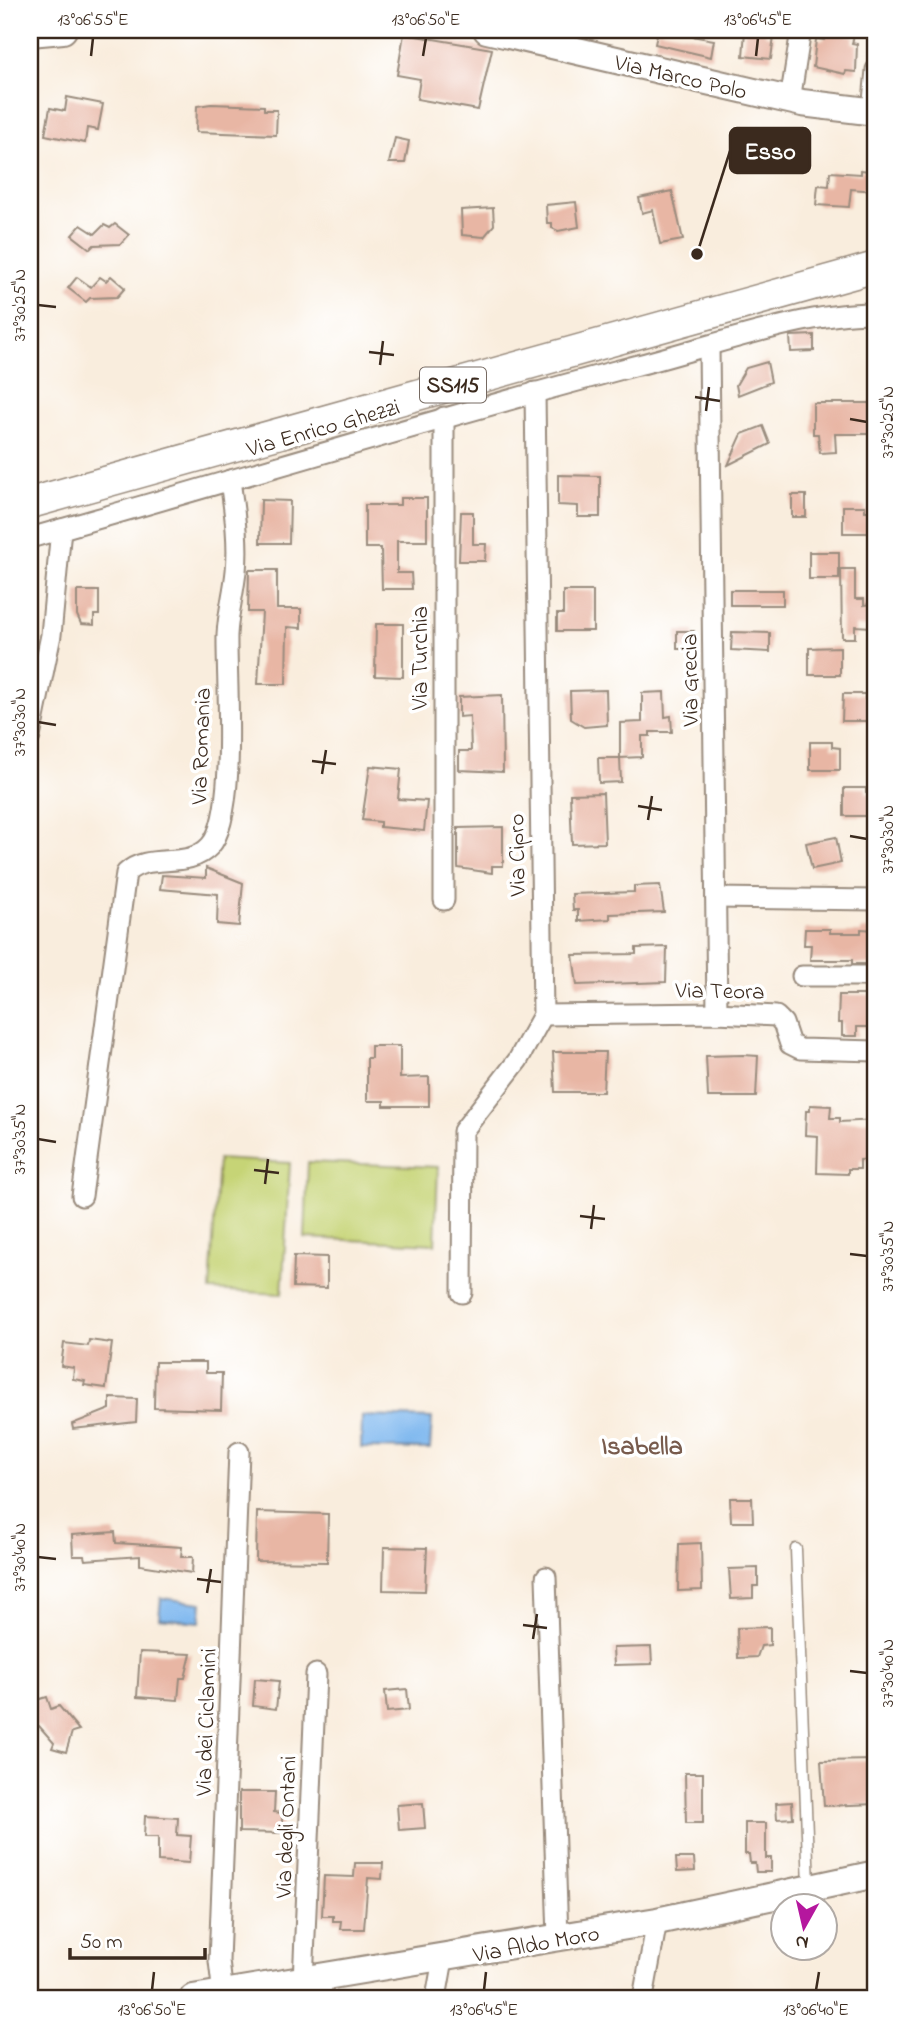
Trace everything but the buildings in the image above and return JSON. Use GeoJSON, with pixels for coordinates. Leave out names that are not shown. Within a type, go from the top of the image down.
{"type":"FeatureCollection","features":[{"type":"Feature","properties":{"kind":"main road","name":"SS115"},"geometry":{"type":"LineString","coordinates":[[30,503],[876,267]]}},
{"type":"Feature","properties":{"kind":"street"},"geometry":{"type":"LineString","coordinates":[[30,33],[63,30]]}},
{"type":"Feature","properties":{"kind":"street","name":"Via Marco Polo"},"geometry":{"type":"LineString","coordinates":[[487,30],[790,101],[874,111]]}},
{"type":"Feature","properties":{"kind":"street"},"geometry":{"type":"LineString","coordinates":[[790,101],[801,30]]}},
{"type":"Feature","properties":{"kind":"street"},"geometry":{"type":"LineString","coordinates":[[874,111],[876,69]]}},
{"type":"Feature","properties":{"kind":"street","name":"Via Enrico Ghezzi"},"geometry":{"type":"LineString","coordinates":[[30,538],[535,392],[789,326],[859,313],[876,313]]}},
{"type":"Feature","properties":{"kind":"street","name":"Via Grecia"},"geometry":{"type":"LineString","coordinates":[[709,347],[717,1013]]}},
{"type":"Feature","properties":{"kind":"street","name":"Via Cipro"},"geometry":{"type":"LineString","coordinates":[[462,1293],[463,1130],[518,1060],[543,1015],[535,392]]}},
{"type":"Feature","properties":{"kind":"street","name":"Via Turchia"},"geometry":{"type":"LineString","coordinates":[[444,417],[444,900]]}},
{"type":"Feature","properties":{"kind":"street","name":"Via Romania"},"geometry":{"type":"LineString","coordinates":[[82,1196],[126,873],[136,863],[196,855],[209,847],[222,819],[227,777],[228,632],[236,569],[236,528],[230,480]]}},
{"type":"Feature","properties":{"kind":"street"},"geometry":{"type":"LineString","coordinates":[[30,737],[51,635],[61,529]]}},
{"type":"Feature","properties":{"kind":"street"},"geometry":{"type":"LineString","coordinates":[[716,898],[876,900]]}},
{"type":"Feature","properties":{"kind":"street"},"geometry":{"type":"LineString","coordinates":[[803,976],[876,976]]}},
{"type":"Feature","properties":{"kind":"street","name":"Via Teora"},"geometry":{"type":"LineString","coordinates":[[543,1015],[717,1013],[776,1016],[783,1023],[790,1044],[800,1049],[876,1051]]}},
{"type":"Feature","properties":{"kind":"street","name":"Via dei Ciclamini"},"geometry":{"type":"LineString","coordinates":[[223,1995],[219,1961],[239,1452]]}},
{"type":"Feature","properties":{"kind":"street"},"geometry":{"type":"LineString","coordinates":[[546,1577],[558,1938]]}},
{"type":"Feature","properties":{"kind":"street","name":"Via degli Ontani"},"geometry":{"type":"LineString","coordinates":[[316,1674],[316,1986]]}},
{"type":"Feature","properties":{"kind":"street","name":"Via Aldo Moro"},"geometry":{"type":"LineString","coordinates":[[193,1998],[316,1986],[443,1959],[657,1921],[876,1874]]}},
{"type":"Feature","properties":{"kind":"street"},"geometry":{"type":"LineString","coordinates":[[643,1998],[657,1921]]}},
{"type":"Feature","properties":{"kind":"street"},"geometry":{"type":"LineString","coordinates":[[436,1998],[443,1959]]}},
{"type":"Feature","properties":{"kind":"lane"},"geometry":{"type":"LineString","coordinates":[[796,1549],[809,1890]]}},
{"type":"Feature","properties":{"kind":"green space"},"geometry":{"type":"Polygon","coordinates":[[[218,1159],[290,1163],[282,1294],[210,1290],[218,1159]]]}},
{"type":"Feature","properties":{"kind":"green space"},"geometry":{"type":"Polygon","coordinates":[[[308,1162],[438,1167],[435,1244],[305,1238],[308,1162]]]}},
{"type":"Feature","properties":{"kind":"water"},"geometry":{"type":"Polygon","coordinates":[[[362,1416],[432,1418],[430,1449],[361,1448],[362,1416]]]}},
{"type":"Feature","properties":{"kind":"water"},"geometry":{"type":"Polygon","coordinates":[[[161,1598],[202,1603],[200,1622],[159,1618],[161,1598]]]}},
{"type":"Feature","properties":{"kind":"place","name":"Esso"},"geometry":{"type":"Point","coordinates":[697,254]}},
{"type":"Feature","properties":{"kind":"district","name":"Isabella"},"geometry":{"type":"Point","coordinates":[642,1445]}}]}
